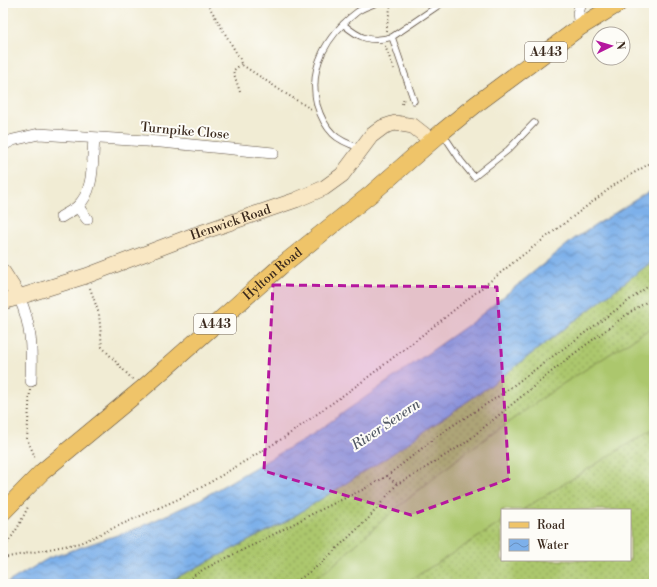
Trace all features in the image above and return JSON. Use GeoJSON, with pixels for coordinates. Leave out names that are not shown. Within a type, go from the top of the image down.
{"type":"FeatureCollection","features":[{"type":"Feature","properties":{"kind":"main road","name":"A443"},"geometry":{"type":"LineString","coordinates":[[580,27],[619,3]]}},
{"type":"Feature","properties":{"kind":"main road","name":"Hylton Road"},"geometry":{"type":"LineString","coordinates":[[3,512],[42,472],[142,389],[281,266],[476,105],[580,27]]}},
{"type":"Feature","properties":{"kind":"main road","name":"Henwick Road"},"geometry":{"type":"LineString","coordinates":[[3,302],[86,276],[194,235],[296,200],[324,188],[342,175],[371,136],[383,127],[394,123],[413,126],[437,137]]}},
{"type":"Feature","properties":{"kind":"main road"},"geometry":{"type":"LineString","coordinates":[[3,272],[18,297]]}},
{"type":"Feature","properties":{"kind":"street"},"geometry":{"type":"LineString","coordinates":[[580,27],[578,13],[581,3]]}},
{"type":"Feature","properties":{"kind":"street","name":"Turnpike Close"},"geometry":{"type":"LineString","coordinates":[[3,145],[13,140],[39,134],[161,142],[273,153]]}},
{"type":"Feature","properties":{"kind":"street"},"geometry":{"type":"LineString","coordinates":[[61,217],[78,207],[86,195],[90,184],[94,138]]}},
{"type":"Feature","properties":{"kind":"street"},"geometry":{"type":"LineString","coordinates":[[78,207],[87,219]]}},
{"type":"Feature","properties":{"kind":"street"},"geometry":{"type":"LineString","coordinates":[[18,297],[22,304],[31,340],[31,381]]}},
{"type":"Feature","properties":{"kind":"lane"},"geometry":{"type":"LineString","coordinates":[[362,149],[349,144],[333,134],[322,120],[315,97],[315,73],[320,57],[331,39],[343,24],[358,11],[376,3]]}},
{"type":"Feature","properties":{"kind":"lane"},"geometry":{"type":"LineString","coordinates":[[343,24],[355,34],[370,40],[392,37],[442,3]]}},
{"type":"Feature","properties":{"kind":"lane"},"geometry":{"type":"LineString","coordinates":[[392,37],[414,101]]}},
{"type":"Feature","properties":{"kind":"lane"},"geometry":{"type":"LineString","coordinates":[[437,137],[461,161],[474,177],[508,150],[534,123]]}},
{"type":"Feature","properties":{"kind":"path"},"geometry":{"type":"LineString","coordinates":[[207,3],[240,59],[241,64],[312,110],[314,115],[319,113]]}},
{"type":"Feature","properties":{"kind":"path"},"geometry":{"type":"LineString","coordinates":[[240,92],[233,71],[241,64]]}},
{"type":"Feature","properties":{"kind":"path"},"geometry":{"type":"LineString","coordinates":[[3,558],[80,543],[183,497],[285,437],[363,381],[617,183],[654,161]]}},
{"type":"Feature","properties":{"kind":"path"},"geometry":{"type":"LineString","coordinates":[[86,276],[99,314],[102,346],[142,389]]}},
{"type":"Feature","properties":{"kind":"path"},"geometry":{"type":"LineString","coordinates":[[181,584],[204,569],[260,542],[387,476],[444,431],[499,396],[654,282]]}},
{"type":"Feature","properties":{"kind":"path"},"geometry":{"type":"LineString","coordinates":[[293,584],[319,565],[368,519],[398,484],[465,443],[567,359],[626,315],[654,297]]}},
{"type":"Feature","properties":{"kind":"path"},"geometry":{"type":"LineString","coordinates":[[31,381],[26,439],[42,472]]}},
{"type":"Feature","properties":{"kind":"path"},"geometry":{"type":"LineString","coordinates":[[387,476],[398,484]]}},
{"type":"Feature","properties":{"kind":"path"},"geometry":{"type":"LineString","coordinates":[[3,550],[18,527],[31,501]]}},
{"type":"Feature","properties":{"kind":"highlighted area"},"geometry":{"type":"Polygon","coordinates":[[[273,285],[497,287],[509,479],[411,515],[264,471],[273,285]]]}},
{"type":"Feature","properties":{"kind":"green space"},"geometry":{"type":"Polygon","coordinates":[[[654,260],[654,584],[164,584],[285,522],[389,456],[491,385],[654,260]]]}},
{"type":"Feature","properties":{"kind":"green space"},"geometry":{"type":"Polygon","coordinates":[[[654,326],[654,428],[524,509],[501,509],[501,523],[404,584],[308,584],[331,567],[392,512],[461,456],[558,387],[654,326]]]}},
{"type":"Feature","properties":{"kind":"water","name":"River Severn"},"geometry":{"type":"Polygon","coordinates":[[[654,188],[654,260],[491,385],[389,456],[285,522],[164,584],[5,584],[49,558],[138,528],[197,501],[313,434],[471,323],[574,239],[654,188]]]}}]}
